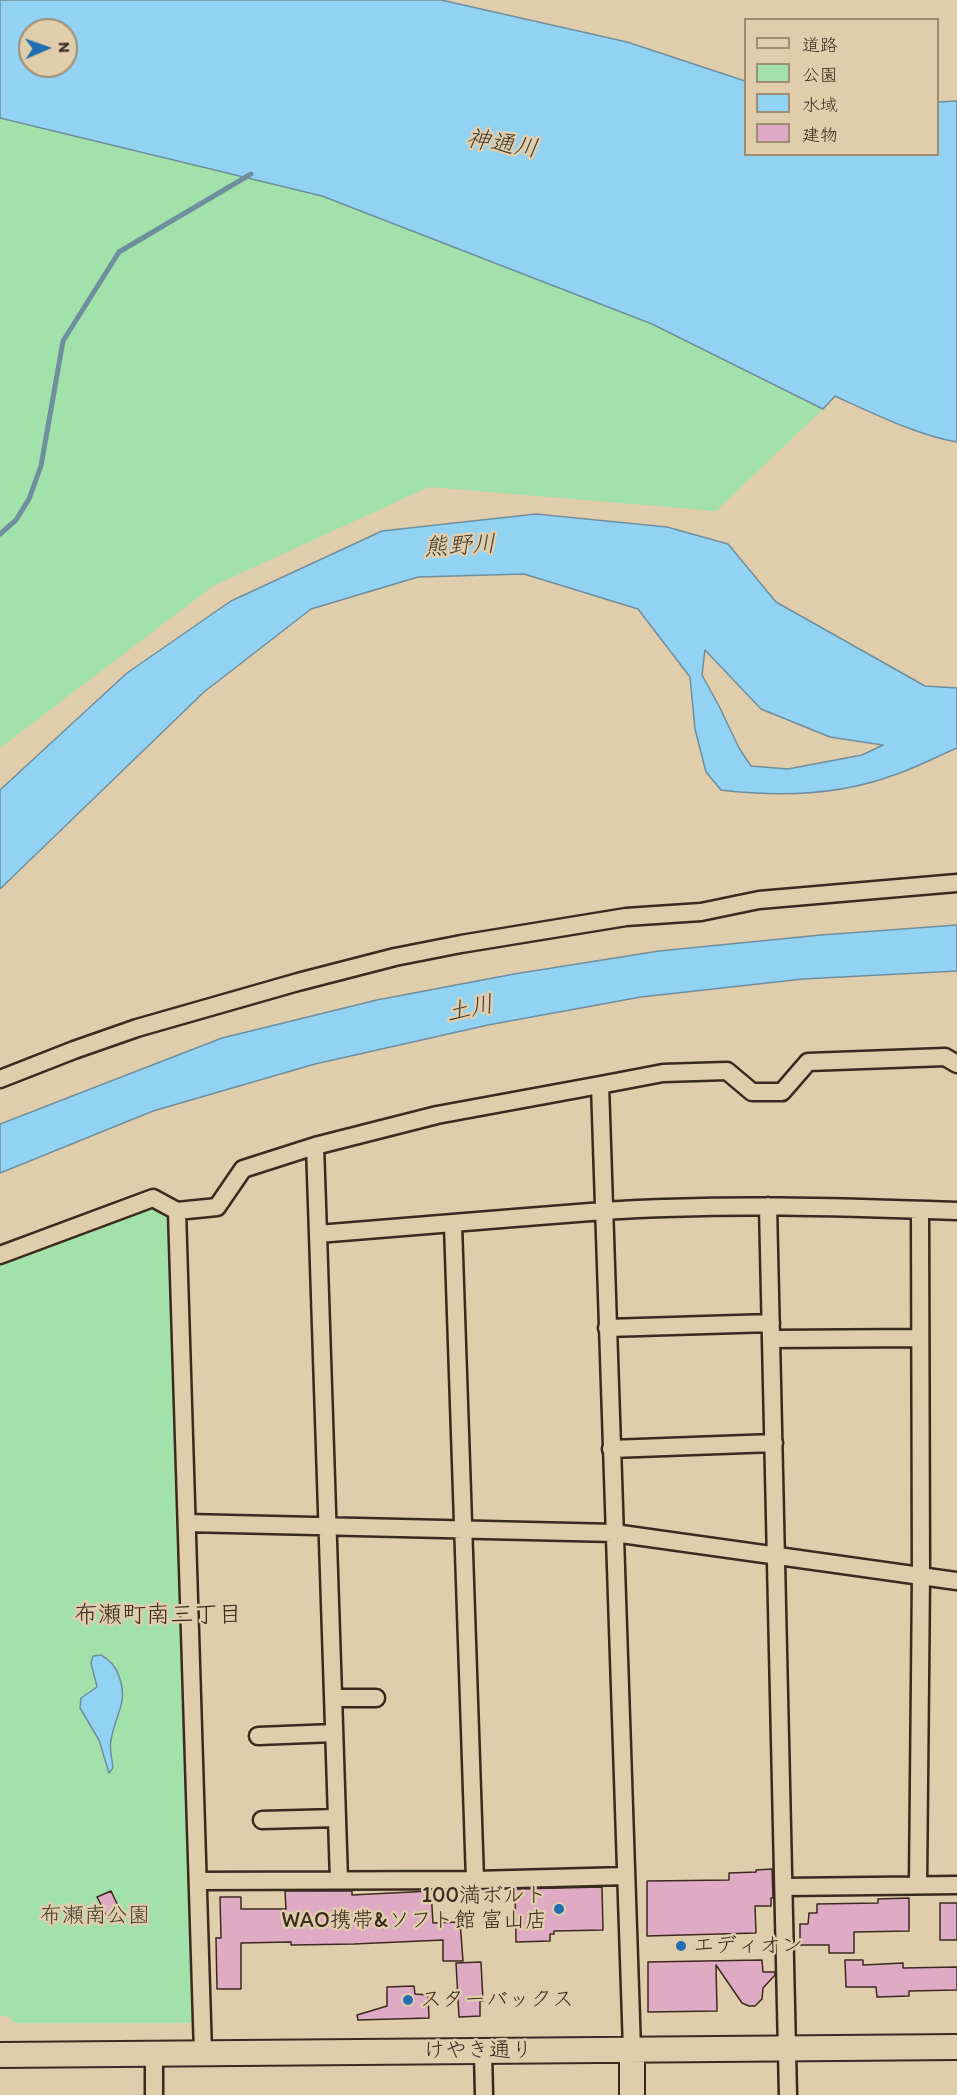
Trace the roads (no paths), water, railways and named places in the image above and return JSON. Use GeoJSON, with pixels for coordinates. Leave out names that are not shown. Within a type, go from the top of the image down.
{"type":"FeatureCollection","features":[{"type":"Feature","properties":{"kind":"street"},"geometry":{"type":"LineString","coordinates":[[0,1079],[137,1028],[395,957],[626,917],[701,912],[759,900],[957,883]]}},
{"type":"Feature","properties":{"kind":"street"},"geometry":{"type":"LineString","coordinates":[[0,1255],[39,1245],[153,1198],[177,1211],[218,1207],[243,1168],[315,1146],[437,1115],[663,1073],[727,1071],[752,1092],[782,1092],[808,1062],[945,1057],[957,1064]]}},
{"type":"Feature","properties":{"kind":"street"},"geometry":{"type":"LineString","coordinates":[[600,1084],[632,2095]]}},
{"type":"Feature","properties":{"kind":"street"},"geometry":{"type":"LineString","coordinates":[[315,1146],[339,1880]]}},
{"type":"Feature","properties":{"kind":"street"},"geometry":{"type":"LineString","coordinates":[[318,1234],[453,1225],[603,1211],[768,1206],[957,1211]]}},
{"type":"Feature","properties":{"kind":"street"},"geometry":{"type":"LineString","coordinates":[[768,1206],[788,2095]]}},
{"type":"Feature","properties":{"kind":"street"},"geometry":{"type":"LineString","coordinates":[[918,1885],[921,1576],[920,1210]]}},
{"type":"Feature","properties":{"kind":"street"},"geometry":{"type":"LineString","coordinates":[[177,1211],[203,2053]]}},
{"type":"Feature","properties":{"kind":"street"},"geometry":{"type":"LineString","coordinates":[[453,1225],[474,1880]]}},
{"type":"Feature","properties":{"kind":"street"},"geometry":{"type":"LineString","coordinates":[[607,1328],[771,1331],[920,1338]]}},
{"type":"Feature","properties":{"kind":"street"},"geometry":{"type":"LineString","coordinates":[[611,1449],[774,1443]]}},
{"type":"Feature","properties":{"kind":"street"},"geometry":{"type":"LineString","coordinates":[[187,1523],[614,1533],[957,1581]]}},
{"type":"Feature","properties":{"kind":"street"},"geometry":{"type":"LineString","coordinates":[[333,1698],[376,1698]]}},
{"type":"Feature","properties":{"kind":"street"},"geometry":{"type":"LineString","coordinates":[[258,1736],[334,1733]]}},
{"type":"Feature","properties":{"kind":"street"},"geometry":{"type":"LineString","coordinates":[[262,1820],[337,1818]]}},
{"type":"Feature","properties":{"kind":"street"},"geometry":{"type":"LineString","coordinates":[[198,1881],[474,1880],[626,1876]]}},
{"type":"Feature","properties":{"kind":"street"},"geometry":{"type":"LineString","coordinates":[[784,1887],[957,1885]]}},
{"type":"Feature","properties":{"kind":"street","name":"けやき通り"},"geometry":{"type":"LineString","coordinates":[[0,2055],[957,2047]]}},
{"type":"Feature","properties":{"kind":"street"},"geometry":{"type":"LineString","coordinates":[[483,2051],[484,2095]]}},
{"type":"Feature","properties":{"kind":"street"},"geometry":{"type":"LineString","coordinates":[[153,2054],[154,2095]]}},
{"type":"Feature","properties":{"kind":"water","name":"神通川"},"geometry":{"type":"Polygon","coordinates":[[[0,0],[441,0],[627,42],[744,81],[744,156],[939,156],[939,102],[957,101],[957,442],[911,429],[835,396],[823,409],[652,324],[322,196],[0,118],[0,0]]]}},
{"type":"Feature","properties":{"kind":"water","name":"熊野川"},"geometry":{"type":"Polygon","coordinates":[[[536,514],[667,527],[728,544],[776,602],[925,686],[957,688],[957,748],[873,782],[830,791],[765,794],[721,790],[706,772],[695,729],[690,677],[638,609],[524,574],[418,577],[311,609],[204,692],[0,889],[0,790],[127,673],[231,601],[382,531],[536,514]],[[705,650],[702,675],[739,748],[751,766],[788,769],[862,755],[883,745],[830,737],[761,709],[705,650]]]}},
{"type":"Feature","properties":{"kind":"water","name":"土川"},"geometry":{"type":"Polygon","coordinates":[[[957,925],[957,971],[803,979],[641,997],[488,1025],[315,1064],[153,1111],[0,1173],[0,1124],[222,1038],[377,1000],[514,974],[659,951],[821,935],[957,925]]]}},
{"type":"Feature","properties":{"kind":"water"},"geometry":{"type":"Polygon","coordinates":[[[101,1655],[110,1661],[116,1670],[123,1693],[111,1740],[113,1768],[109,1773],[99,1740],[80,1708],[81,1698],[97,1687],[91,1663],[93,1656],[101,1655]]]}},
{"type":"Feature","properties":{"kind":"waterway"},"geometry":{"type":"LineString","coordinates":[[0,534],[16,520],[29,499],[41,466],[63,341],[119,252],[251,174]]}},
{"type":"Feature","properties":{"kind":"place","name":"100満ボルト WAO携帯&ソフト館 富山店"},"geometry":{"type":"Point","coordinates":[559,1909]}},
{"type":"Feature","properties":{"kind":"place","name":"エディオン"},"geometry":{"type":"Point","coordinates":[681,1946]}},
{"type":"Feature","properties":{"kind":"place","name":"スターバックス"},"geometry":{"type":"Point","coordinates":[408,2000]}},
{"type":"Feature","properties":{"kind":"district","name":"布瀬町南三丁目"},"geometry":{"type":"Point","coordinates":[158,1616]}},
{"type":"Feature","properties":{"kind":"park label","name":"布瀬南公園"},"geometry":{"type":"Point","coordinates":[95,1916]}}]}
